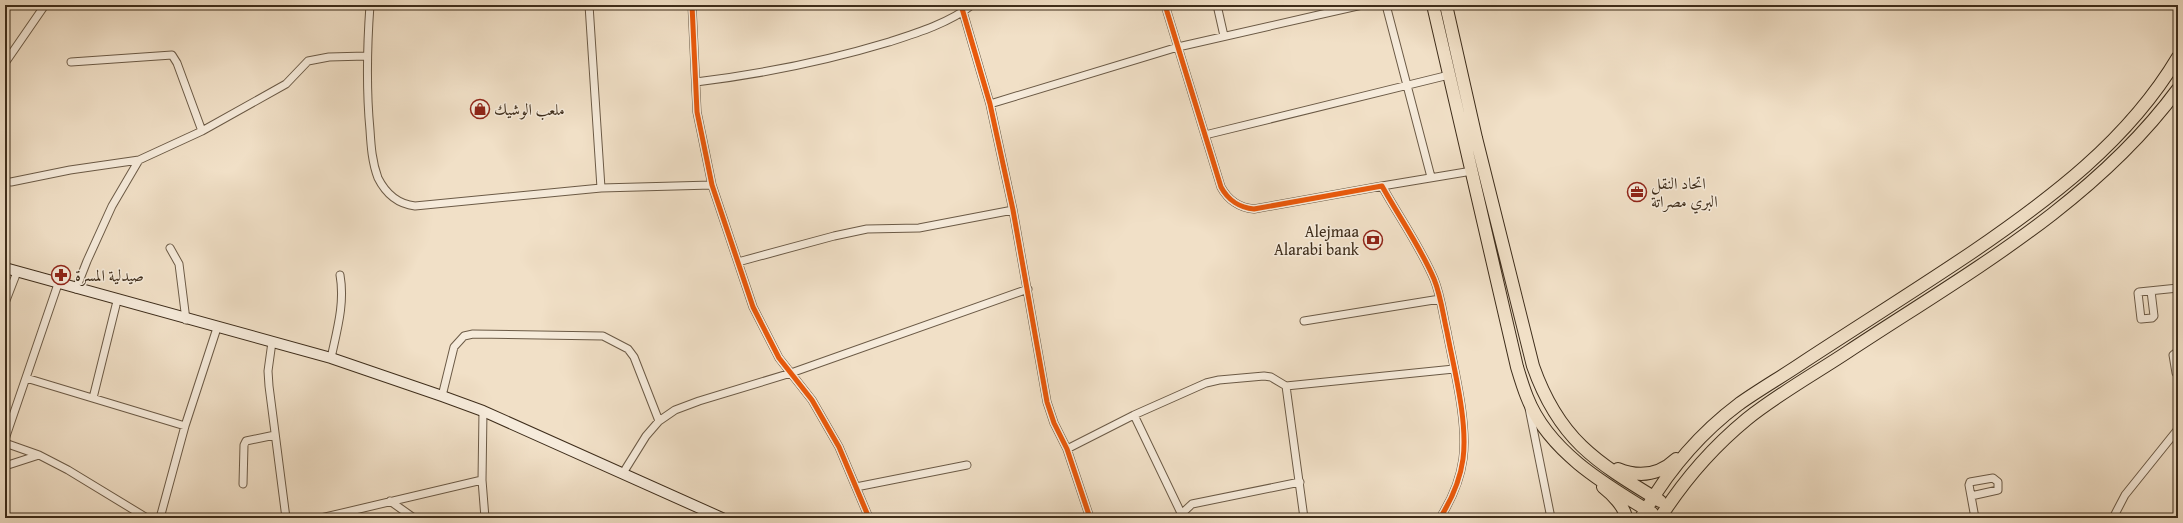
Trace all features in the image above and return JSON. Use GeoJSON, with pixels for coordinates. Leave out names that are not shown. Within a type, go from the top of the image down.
{"type":"FeatureCollection","features":[{"type":"Feature","properties":{"kind":"main road"},"geometry":{"type":"LineString","coordinates":[[1433,5],[1518,367],[1527,398],[1542,424],[1557,444],[1610,492],[1625,514],[1626,518]]}},
{"type":"Feature","properties":{"kind":"main road"},"geometry":{"type":"LineString","coordinates":[[1446,5],[1476,138],[1533,366],[1542,392],[1558,420],[1571,437],[1590,455],[1668,506]]}},
{"type":"Feature","properties":{"kind":"main road"},"geometry":{"type":"LineString","coordinates":[[1590,455],[1630,474],[1644,475],[1658,471],[1670,465],[1696,443],[1718,421],[1761,389],[2014,223],[2075,176],[2122,132],[2152,96],[2178,57]]}},
{"type":"Feature","properties":{"kind":"main road"},"geometry":{"type":"LineString","coordinates":[[1574,460],[1643,513],[1660,518],[1709,453],[1748,418],[1952,284],[2034,227],[2107,170],[2149,127],[2178,89]]}},
{"type":"Feature","properties":{"kind":"main road"},"geometry":{"type":"LineString","coordinates":[[5,268],[117,301],[331,358],[442,396],[483,411],[722,518]]}},
{"type":"Feature","properties":{"kind":"main road"},"geometry":{"type":"LineString","coordinates":[[1643,513],[1696,443]]}},
{"type":"Feature","properties":{"kind":"street"},"geometry":{"type":"LineString","coordinates":[[5,63],[45,5]]}},
{"type":"Feature","properties":{"kind":"street"},"geometry":{"type":"LineString","coordinates":[[370,5],[366,56],[366,94],[373,162],[382,185],[400,202],[415,206],[601,188],[712,185]]}},
{"type":"Feature","properties":{"kind":"street"},"geometry":{"type":"LineString","coordinates":[[589,5],[601,188]]}},
{"type":"Feature","properties":{"kind":"street"},"geometry":{"type":"LineString","coordinates":[[692,5],[697,112],[712,185],[738,262],[756,313],[779,358],[824,419],[840,447],[869,518]]}},
{"type":"Feature","properties":{"kind":"street"},"geometry":{"type":"LineString","coordinates":[[961,5],[990,104],[1013,210],[1047,402],[1054,423],[1067,449],[1090,518]]}},
{"type":"Feature","properties":{"kind":"street"},"geometry":{"type":"LineString","coordinates":[[696,82],[790,68],[855,52],[915,34],[963,13],[972,5]]}},
{"type":"Feature","properties":{"kind":"street"},"geometry":{"type":"LineString","coordinates":[[1165,5],[1205,135],[1225,194],[1236,204],[1249,209],[1472,171]]}},
{"type":"Feature","properties":{"kind":"street"},"geometry":{"type":"LineString","coordinates":[[1218,5],[1224,36]]}},
{"type":"Feature","properties":{"kind":"street"},"geometry":{"type":"LineString","coordinates":[[990,104],[1178,47],[1362,5]]}},
{"type":"Feature","properties":{"kind":"street"},"geometry":{"type":"LineString","coordinates":[[1386,5],[1432,177]]}},
{"type":"Feature","properties":{"kind":"street"},"geometry":{"type":"LineString","coordinates":[[71,62],[172,55],[177,63],[202,131]]}},
{"type":"Feature","properties":{"kind":"street"},"geometry":{"type":"LineString","coordinates":[[11,182],[70,170],[139,160],[202,131],[286,84],[308,61],[329,57],[366,56]]}},
{"type":"Feature","properties":{"kind":"street"},"geometry":{"type":"LineString","coordinates":[[1205,135],[1449,75]]}},
{"type":"Feature","properties":{"kind":"street"},"geometry":{"type":"LineString","coordinates":[[76,289],[112,206],[139,160]]}},
{"type":"Feature","properties":{"kind":"street"},"geometry":{"type":"LineString","coordinates":[[1382,186],[1424,257],[1435,280],[1454,369],[1464,431],[1463,457],[1459,482],[1440,518]]}},
{"type":"Feature","properties":{"kind":"street"},"geometry":{"type":"LineString","coordinates":[[738,262],[834,236],[867,229],[919,228],[1013,210]]}},
{"type":"Feature","properties":{"kind":"street"},"geometry":{"type":"LineString","coordinates":[[170,248],[179,264],[186,320]]}},
{"type":"Feature","properties":{"kind":"street"},"geometry":{"type":"LineString","coordinates":[[5,303],[17,272]]}},
{"type":"Feature","properties":{"kind":"street"},"geometry":{"type":"LineString","coordinates":[[331,358],[341,310],[343,290],[340,275]]}},
{"type":"Feature","properties":{"kind":"street"},"geometry":{"type":"LineString","coordinates":[[5,439],[58,284]]}},
{"type":"Feature","properties":{"kind":"street"},"geometry":{"type":"LineString","coordinates":[[2151,291],[2178,288]]}},
{"type":"Feature","properties":{"kind":"street"},"geometry":{"type":"LineString","coordinates":[[623,473],[641,442],[659,421],[684,406],[791,373],[1028,289]]}},
{"type":"Feature","properties":{"kind":"street"},"geometry":{"type":"LineString","coordinates":[[1304,321],[1440,299]]}},
{"type":"Feature","properties":{"kind":"street"},"geometry":{"type":"LineString","coordinates":[[93,398],[117,301]]}},
{"type":"Feature","properties":{"kind":"street"},"geometry":{"type":"LineString","coordinates":[[160,518],[185,426],[217,328]]}},
{"type":"Feature","properties":{"kind":"street"},"geometry":{"type":"LineString","coordinates":[[442,396],[454,347],[464,336],[473,334],[603,336],[628,349],[634,358],[659,421]]}},
{"type":"Feature","properties":{"kind":"street"},"geometry":{"type":"LineString","coordinates":[[272,342],[268,371],[286,518]]}},
{"type":"Feature","properties":{"kind":"street"},"geometry":{"type":"LineString","coordinates":[[2178,351],[2173,355],[2176,373],[2178,375]]}},
{"type":"Feature","properties":{"kind":"street"},"geometry":{"type":"LineString","coordinates":[[1067,449],[1134,414],[1195,387],[1219,380],[1264,376],[1272,377],[1286,386],[1454,369]]}},
{"type":"Feature","properties":{"kind":"street"},"geometry":{"type":"LineString","coordinates":[[26,378],[185,426]]}},
{"type":"Feature","properties":{"kind":"street"},"geometry":{"type":"LineString","coordinates":[[1286,386],[1304,518]]}},
{"type":"Feature","properties":{"kind":"street"},"geometry":{"type":"LineString","coordinates":[[1527,398],[1534,440],[1551,518]]}},
{"type":"Feature","properties":{"kind":"street"},"geometry":{"type":"LineString","coordinates":[[483,411],[482,480],[485,518]]}},
{"type":"Feature","properties":{"kind":"street"},"geometry":{"type":"LineString","coordinates":[[1134,414],[1179,516],[1192,504],[1300,482]]}},
{"type":"Feature","properties":{"kind":"street"},"geometry":{"type":"LineString","coordinates":[[2113,518],[2125,495],[2178,429]]}},
{"type":"Feature","properties":{"kind":"street"},"geometry":{"type":"LineString","coordinates":[[242,484],[244,445],[246,441],[275,435]]}},
{"type":"Feature","properties":{"kind":"street"},"geometry":{"type":"LineString","coordinates":[[5,443],[39,455],[68,470],[136,516],[147,518]]}},
{"type":"Feature","properties":{"kind":"street"},"geometry":{"type":"LineString","coordinates":[[5,466],[39,455]]}},
{"type":"Feature","properties":{"kind":"street"},"geometry":{"type":"LineString","coordinates":[[856,487],[967,465]]}},
{"type":"Feature","properties":{"kind":"street"},"geometry":{"type":"LineString","coordinates":[[321,518],[482,480]]}},
{"type":"Feature","properties":{"kind":"street"},"geometry":{"type":"LineString","coordinates":[[1971,496],[1975,518]]}},
{"type":"Feature","properties":{"kind":"street"},"geometry":{"type":"LineString","coordinates":[[390,502],[414,518]]}},
{"type":"Feature","properties":{"kind":"cycle path"},"geometry":{"type":"LineString","coordinates":[[692,5],[697,112],[712,185],[753,307],[779,358],[812,400],[839,447],[869,518]]}},
{"type":"Feature","properties":{"kind":"cycle path"},"geometry":{"type":"LineString","coordinates":[[961,5],[990,104],[1013,210],[1047,402],[1054,423],[1067,449],[1090,518]]}},
{"type":"Feature","properties":{"kind":"cycle path"},"geometry":{"type":"LineString","coordinates":[[1165,5],[1221,187],[1227,196],[1239,205],[1254,209],[1382,186],[1422,255],[1434,279],[1440,299],[1460,396],[1464,429],[1463,459],[1460,475],[1452,497],[1440,518]]}},
{"type":"Feature","properties":{"kind":"place","name":"ملعب الوشيك"},"geometry":{"type":"Point","coordinates":[480,109]}},
{"type":"Feature","properties":{"kind":"place","name":"اتحاد النقل البري مصراتة"},"geometry":{"type":"Point","coordinates":[1637,192]}},
{"type":"Feature","properties":{"kind":"place","name":"Alejmaa Alarabi bank"},"geometry":{"type":"Point","coordinates":[1373,240]}},
{"type":"Feature","properties":{"kind":"place","name":"صيدلية المسرة"},"geometry":{"type":"Point","coordinates":[61,275]}}]}
